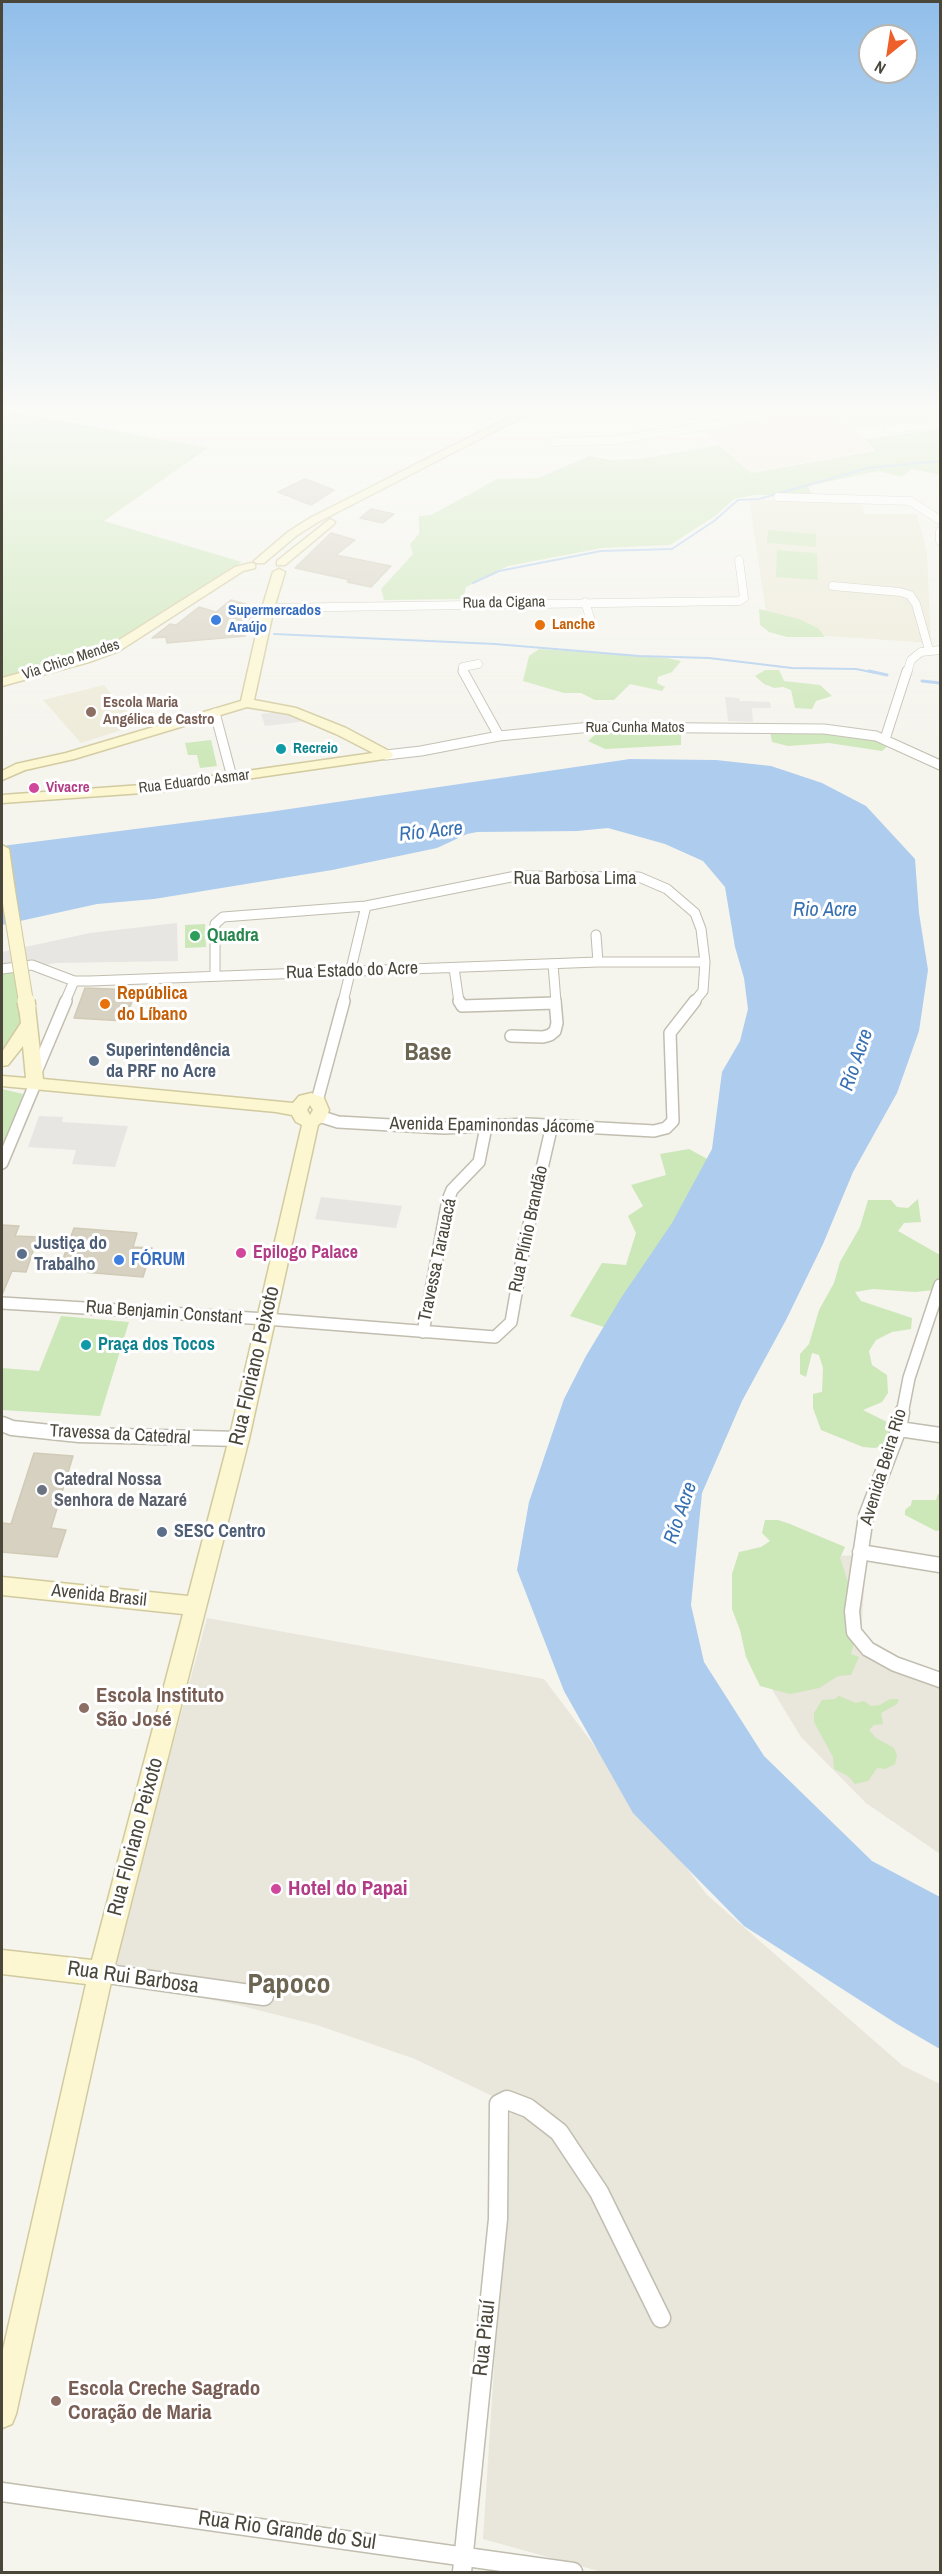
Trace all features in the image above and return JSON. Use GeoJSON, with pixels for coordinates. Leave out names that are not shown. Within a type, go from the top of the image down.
{"type":"FeatureCollection","features":[{"type":"Feature","properties":{"kind":"main road"},"geometry":{"type":"LineString","coordinates":[[235,572],[270,546],[301,529]]}},
{"type":"Feature","properties":{"kind":"main road"},"geometry":{"type":"LineString","coordinates":[[247,703],[268,608],[280,568],[321,529]]}},
{"type":"Feature","properties":{"kind":"main road"},"geometry":{"type":"LineString","coordinates":[[272,594],[259,572],[292,534]]}},
{"type":"Feature","properties":{"kind":"main road","name":"Via Chico Mendes"},"geometry":{"type":"LineString","coordinates":[[2,682],[96,656],[122,644],[235,572],[259,572],[270,560],[280,568]]}},
{"type":"Feature","properties":{"kind":"main road"},"geometry":{"type":"LineString","coordinates":[[2,776],[21,767],[247,703],[285,709],[341,731],[386,755]]}},
{"type":"Feature","properties":{"kind":"main road"},"geometry":{"type":"LineString","coordinates":[[220,712],[285,709]]}},
{"type":"Feature","properties":{"kind":"main road","name":"Rua Eduardo Asmar"},"geometry":{"type":"LineString","coordinates":[[2,799],[156,788],[386,755]]}},
{"type":"Feature","properties":{"kind":"main road"},"geometry":{"type":"LineString","coordinates":[[2,849],[36,1078]]}},
{"type":"Feature","properties":{"kind":"main road"},"geometry":{"type":"LineString","coordinates":[[2,1061],[14,1050],[27,1026]]}},
{"type":"Feature","properties":{"kind":"main road","name":"Avenida Epaminondas Jácome"},"geometry":{"type":"LineString","coordinates":[[2,1081],[36,1078],[310,1109]]}},
{"type":"Feature","properties":{"kind":"main road","name":"Rua Floriano Peixoto"},"geometry":{"type":"LineString","coordinates":[[2,2414],[101,1973],[239,1439],[310,1109]]}},
{"type":"Feature","properties":{"kind":"main road","name":"Avenida Brasil"},"geometry":{"type":"LineString","coordinates":[[2,1586],[197,1606]]}},
{"type":"Feature","properties":{"kind":"main road","name":"Rua Rui Barbosa"},"geometry":{"type":"LineString","coordinates":[[2,1962],[101,1973]]}},
{"type":"Feature","properties":{"kind":"street"},"geometry":{"type":"LineString","coordinates":[[940,531],[940,541]]}},
{"type":"Feature","properties":{"kind":"street","name":"Rua da Cigana"},"geometry":{"type":"LineString","coordinates":[[268,608],[739,601],[744,598],[739,560]]}},
{"type":"Feature","properties":{"kind":"street"},"geometry":{"type":"LineString","coordinates":[[833,586],[900,592],[911,596],[916,604],[929,650]]}},
{"type":"Feature","properties":{"kind":"street"},"geometry":{"type":"LineString","coordinates":[[585,602],[591,621]]}},
{"type":"Feature","properties":{"kind":"street"},"geometry":{"type":"LineString","coordinates":[[885,740],[911,660],[915,654],[940,650]]}},
{"type":"Feature","properties":{"kind":"street"},"geometry":{"type":"LineString","coordinates":[[478,664],[464,666],[462,669],[499,736]]}},
{"type":"Feature","properties":{"kind":"street"},"geometry":{"type":"LineString","coordinates":[[220,712],[232,777]]}},
{"type":"Feature","properties":{"kind":"street","name":"Rua Cunha Matos"},"geometry":{"type":"LineString","coordinates":[[386,755],[421,751],[499,736],[591,727],[824,729],[862,734],[885,740],[940,765]]}},
{"type":"Feature","properties":{"kind":"street","name":"Rua Barbosa Lima"},"geometry":{"type":"LineString","coordinates":[[215,976],[216,921],[228,916],[366,906],[516,876],[639,877],[653,881],[667,889],[694,913],[701,929],[705,962],[704,991],[670,1033],[673,1121],[666,1128]]}},
{"type":"Feature","properties":{"kind":"street","name":"Rua Floriano Peixoto"},"geometry":{"type":"LineString","coordinates":[[310,1109],[352,970],[366,906]]}},
{"type":"Feature","properties":{"kind":"street"},"geometry":{"type":"LineString","coordinates":[[596,935],[598,962]]}},
{"type":"Feature","properties":{"kind":"street","name":"Rua Estado do Acre"},"geometry":{"type":"LineString","coordinates":[[2,969],[32,965],[74,981],[598,962],[705,962]]}},
{"type":"Feature","properties":{"kind":"street"},"geometry":{"type":"LineString","coordinates":[[511,1036],[543,1037],[555,1030],[557,1023],[553,964]]}},
{"type":"Feature","properties":{"kind":"street"},"geometry":{"type":"LineString","coordinates":[[454,968],[460,1004],[465,1007],[555,1003]]}},
{"type":"Feature","properties":{"kind":"street"},"geometry":{"type":"LineString","coordinates":[[2,1163],[74,981]]}},
{"type":"Feature","properties":{"kind":"street","name":"Avenida Epaminondas Jácome"},"geometry":{"type":"LineString","coordinates":[[310,1109],[339,1122],[444,1128],[552,1125],[654,1131],[666,1128]]}},
{"type":"Feature","properties":{"kind":"street","name":"Rua Plínio Brandão"},"geometry":{"type":"LineString","coordinates":[[504,1332],[511,1322],[525,1242],[552,1125]]}},
{"type":"Feature","properties":{"kind":"street","name":"Travessa Tarauacá"},"geometry":{"type":"LineString","coordinates":[[423,1332],[448,1200],[452,1190],[478,1162],[486,1127]]}},
{"type":"Feature","properties":{"kind":"street","name":"Avenida Beira Rio"},"geometry":{"type":"LineString","coordinates":[[940,1285],[934,1322],[909,1378],[899,1428],[866,1515],[853,1591],[854,1632],[868,1649],[896,1664],[940,1680]]}},
{"type":"Feature","properties":{"kind":"street","name":"Rua Benjamin Constant"},"geometry":{"type":"LineString","coordinates":[[2,1303],[266,1319],[484,1338],[495,1338],[504,1332]]}},
{"type":"Feature","properties":{"kind":"street","name":"Travessa da Catedral"},"geometry":{"type":"LineString","coordinates":[[2,1424],[12,1428],[79,1435],[239,1439]]}},
{"type":"Feature","properties":{"kind":"street"},"geometry":{"type":"LineString","coordinates":[[899,1428],[940,1435]]}},
{"type":"Feature","properties":{"kind":"street"},"geometry":{"type":"LineString","coordinates":[[860,1552],[940,1565]]}},
{"type":"Feature","properties":{"kind":"street","name":"Rua Rui Barbosa"},"geometry":{"type":"LineString","coordinates":[[101,1973],[264,1996]]}},
{"type":"Feature","properties":{"kind":"street","name":"Rua Piauí"},"geometry":{"type":"LineString","coordinates":[[462,2564],[498,2219],[499,2104],[507,2100],[528,2108],[559,2132],[599,2192],[660,2318]]}},
{"type":"Feature","properties":{"kind":"street","name":"Rua Rio Grande do Sul"},"geometry":{"type":"LineString","coordinates":[[2,2492],[462,2564],[573,2572]]}},
{"type":"Feature","properties":{"kind":"shaded area"},"geometry":{"type":"Polygon","coordinates":[[[753,529],[921,529],[927,552],[931,643],[769,632],[753,529]]]}},
{"type":"Feature","properties":{"kind":"shaded area","name":"Escola Maria Angélica de Castro"},"geometry":{"type":"Polygon","coordinates":[[[104,685],[137,725],[81,743],[43,700],[104,685]]]}},
{"type":"Feature","properties":{"kind":"shaded area"},"geometry":{"type":"Polygon","coordinates":[[[725,697],[739,698],[740,701],[770,702],[771,708],[752,708],[753,722],[728,721],[725,697]]]}},
{"type":"Feature","properties":{"kind":"shaded area"},"geometry":{"type":"Polygon","coordinates":[[[288,711],[308,721],[265,726],[261,714],[288,711]]]}},
{"type":"Feature","properties":{"kind":"shaded area"},"geometry":{"type":"Polygon","coordinates":[[[177,923],[178,961],[56,963],[16,970],[2,969],[2,952],[90,933],[177,923]]]}},
{"type":"Feature","properties":{"kind":"shaded area"},"geometry":{"type":"Polygon","coordinates":[[[39,1116],[63,1117],[62,1122],[128,1126],[115,1167],[72,1164],[76,1150],[28,1147],[39,1116]]]}},
{"type":"Feature","properties":{"kind":"shaded area"},"geometry":{"type":"Polygon","coordinates":[[[321,1197],[402,1206],[396,1228],[315,1219],[321,1197]]]}},
{"type":"Feature","properties":{"kind":"shaded area"},"geometry":{"type":"Polygon","coordinates":[[[776,1554],[866,1556],[861,1634],[879,1654],[940,1676],[940,1854],[866,1803],[801,1737],[747,1648],[776,1554]]]}},
{"type":"Feature","properties":{"kind":"shaded area"},"geometry":{"type":"Polygon","coordinates":[[[207,1618],[544,1679],[707,1895],[903,2066],[940,2084],[940,2572],[602,2572],[483,2539],[511,2105],[415,2059],[317,2025],[242,2006],[109,1979],[207,1618]]]}},
{"type":"Feature","properties":{"kind":"green space"},"geometry":{"type":"Polygon","coordinates":[[[2,529],[131,529],[242,562],[108,646],[2,681],[2,529]]]}},
{"type":"Feature","properties":{"kind":"green space"},"geometry":{"type":"Polygon","coordinates":[[[419,529],[695,529],[670,545],[602,548],[508,566],[466,587],[463,599],[384,600],[381,589],[413,554],[410,544],[419,534],[419,529]]]}},
{"type":"Feature","properties":{"kind":"green space"},"geometry":{"type":"Polygon","coordinates":[[[768,530],[816,534],[816,547],[767,543],[768,530]]]}},
{"type":"Feature","properties":{"kind":"green space"},"geometry":{"type":"Polygon","coordinates":[[[777,550],[817,553],[818,580],[776,577],[777,550]]]}},
{"type":"Feature","properties":{"kind":"green space"},"geometry":{"type":"Polygon","coordinates":[[[759,609],[799,619],[818,628],[825,637],[787,637],[769,632],[760,625],[759,609]]]}},
{"type":"Feature","properties":{"kind":"green space"},"geometry":{"type":"Polygon","coordinates":[[[539,649],[667,658],[681,661],[672,672],[658,677],[657,683],[665,687],[662,691],[630,684],[614,700],[595,700],[581,693],[564,693],[523,681],[529,656],[539,649]]]}},
{"type":"Feature","properties":{"kind":"green space"},"geometry":{"type":"Polygon","coordinates":[[[765,670],[779,670],[784,681],[820,685],[832,696],[816,701],[812,709],[795,708],[791,690],[783,687],[774,688],[764,684],[755,676],[765,670]]]}},
{"type":"Feature","properties":{"kind":"green space"},"geometry":{"type":"Polygon","coordinates":[[[770,731],[840,732],[891,743],[882,751],[829,743],[788,746],[772,742],[770,731]]]}},
{"type":"Feature","properties":{"kind":"green space"},"geometry":{"type":"Polygon","coordinates":[[[681,732],[681,745],[605,749],[588,741],[597,733],[681,732]]]}},
{"type":"Feature","properties":{"kind":"green space"},"geometry":{"type":"Polygon","coordinates":[[[211,740],[217,766],[200,768],[197,755],[188,755],[185,743],[211,740]]]}},
{"type":"Feature","properties":{"kind":"green space","name":"Quadra"},"geometry":{"type":"Polygon","coordinates":[[[205,924],[206,947],[185,948],[185,925],[205,924]]]}},
{"type":"Feature","properties":{"kind":"green space"},"geometry":{"type":"Polygon","coordinates":[[[2,969],[16,970],[22,1025],[13,1042],[2,1052],[2,969]]]}},
{"type":"Feature","properties":{"kind":"green space"},"geometry":{"type":"Polygon","coordinates":[[[2,1089],[23,1094],[2,1153],[2,1089]]]}},
{"type":"Feature","properties":{"kind":"green space"},"geometry":{"type":"Polygon","coordinates":[[[689,1149],[722,1167],[616,1331],[570,1316],[602,1263],[626,1265],[636,1233],[628,1216],[643,1206],[631,1185],[666,1175],[660,1154],[689,1149]]]}},
{"type":"Feature","properties":{"kind":"green space"},"geometry":{"type":"Polygon","coordinates":[[[918,1199],[921,1222],[904,1223],[898,1231],[940,1255],[940,1276],[934,1290],[915,1292],[873,1289],[855,1292],[861,1301],[912,1318],[911,1329],[892,1332],[876,1340],[869,1351],[872,1365],[887,1375],[888,1393],[882,1402],[863,1410],[889,1423],[892,1433],[891,1443],[875,1448],[863,1447],[821,1430],[813,1408],[813,1394],[822,1392],[823,1368],[819,1355],[812,1353],[806,1377],[800,1374],[800,1354],[809,1344],[819,1310],[834,1283],[840,1262],[860,1227],[868,1200],[891,1200],[897,1207],[908,1208],[918,1199]]]}},
{"type":"Feature","properties":{"kind":"green space","name":"Praça dos Tocos"},"geometry":{"type":"Polygon","coordinates":[[[61,1316],[129,1322],[100,1416],[2,1410],[2,1368],[39,1371],[61,1316]]]}},
{"type":"Feature","properties":{"kind":"green space"},"geometry":{"type":"Polygon","coordinates":[[[940,1494],[940,1530],[936,1531],[905,1515],[905,1510],[911,1505],[912,1500],[936,1500],[940,1494]]]}},
{"type":"Feature","properties":{"kind":"green space"},"geometry":{"type":"Polygon","coordinates":[[[765,1520],[778,1520],[790,1524],[845,1547],[840,1558],[850,1588],[845,1596],[852,1603],[856,1637],[851,1654],[859,1657],[851,1675],[838,1676],[819,1688],[790,1694],[760,1686],[746,1657],[732,1609],[732,1574],[739,1552],[761,1547],[770,1541],[762,1533],[765,1520]]]}},
{"type":"Feature","properties":{"kind":"green space"},"geometry":{"type":"Polygon","coordinates":[[[839,1696],[856,1703],[864,1701],[871,1706],[880,1705],[890,1699],[899,1699],[897,1704],[881,1713],[883,1724],[874,1725],[869,1730],[876,1738],[894,1748],[897,1755],[895,1764],[885,1769],[877,1768],[868,1781],[855,1784],[848,1776],[834,1769],[833,1757],[814,1722],[814,1713],[822,1700],[835,1699],[839,1696]]]}},
{"type":"Feature","properties":{"kind":"water","name":"Rio Acre"},"geometry":{"type":"Polygon","coordinates":[[[630,759],[716,760],[771,766],[822,783],[866,806],[915,859],[919,913],[928,970],[919,1031],[897,1093],[853,1172],[823,1244],[786,1320],[742,1401],[702,1493],[691,1605],[704,1662],[764,1756],[872,1861],[940,1897],[940,2049],[744,1926],[633,1813],[564,1691],[517,1570],[529,1502],[564,1399],[586,1356],[621,1298],[672,1223],[712,1149],[722,1072],[740,1041],[748,1009],[744,978],[735,947],[725,887],[703,861],[665,844],[608,828],[577,831],[477,832],[467,834],[437,848],[332,870],[154,899],[97,904],[2,925],[2,846],[269,812],[630,759]]]}},
{"type":"Feature","properties":{"kind":"building"},"geometry":{"type":"Polygon","coordinates":[[[331,533],[355,540],[336,555],[391,566],[371,587],[295,568],[331,533]]]}},
{"type":"Feature","properties":{"kind":"building","name":"Supermercados Araújo"},"geometry":{"type":"Polygon","coordinates":[[[231,600],[256,607],[245,636],[167,643],[166,637],[152,638],[170,624],[176,625],[199,607],[216,612],[231,600]]]}},
{"type":"Feature","properties":{"kind":"building","name":"República do Líbano"},"geometry":{"type":"Polygon","coordinates":[[[85,988],[136,990],[125,1021],[74,1018],[85,988]]]}},
{"type":"Feature","properties":{"kind":"building"},"geometry":{"type":"Polygon","coordinates":[[[2,1225],[19,1226],[15,1236],[38,1237],[26,1272],[12,1271],[2,1295],[2,1225]]]}},
{"type":"Feature","properties":{"kind":"building","name":"FÓRUM"},"geometry":{"type":"Polygon","coordinates":[[[74,1228],[137,1233],[133,1247],[152,1248],[143,1277],[59,1270],[74,1228]]]}},
{"type":"Feature","properties":{"kind":"building","name":"Catedral Nossa Senhora de Nazaré"},"geometry":{"type":"Polygon","coordinates":[[[34,1453],[73,1456],[51,1528],[66,1530],[57,1557],[2,1552],[2,1523],[11,1524],[34,1453]]]}},
{"type":"Feature","properties":{"kind":"waterway"},"geometry":{"type":"LineString","coordinates":[[473,583],[499,571],[601,551],[672,549],[702,529]]}},
{"type":"Feature","properties":{"kind":"waterway"},"geometry":{"type":"LineString","coordinates":[[274,634],[495,644],[639,656],[709,658],[792,668],[856,669],[876,673]]}},
{"type":"Feature","properties":{"kind":"waterway"},"geometry":{"type":"LineString","coordinates":[[869,671],[887,675]]}},
{"type":"Feature","properties":{"kind":"waterway"},"geometry":{"type":"LineString","coordinates":[[922,681],[940,683]]}},
{"type":"Feature","properties":{"kind":"place","name":"Supermercados Araújo"},"geometry":{"type":"Point","coordinates":[216,620]}},
{"type":"Feature","properties":{"kind":"place","name":"Lanche"},"geometry":{"type":"Point","coordinates":[540,625]}},
{"type":"Feature","properties":{"kind":"place","name":"Escola Maria Angélica de Castro"},"geometry":{"type":"Point","coordinates":[91,712]}},
{"type":"Feature","properties":{"kind":"place","name":"Recreio"},"geometry":{"type":"Point","coordinates":[281,749]}},
{"type":"Feature","properties":{"kind":"place","name":"Vivacre"},"geometry":{"type":"Point","coordinates":[34,788]}},
{"type":"Feature","properties":{"kind":"place","name":"Quadra"},"geometry":{"type":"Point","coordinates":[195,936]}},
{"type":"Feature","properties":{"kind":"place","name":"República do Líbano"},"geometry":{"type":"Point","coordinates":[105,1004]}},
{"type":"Feature","properties":{"kind":"place","name":"Superintendência da PRF no Acre"},"geometry":{"type":"Point","coordinates":[94,1061]}},
{"type":"Feature","properties":{"kind":"place","name":"Epilogo Palace"},"geometry":{"type":"Point","coordinates":[241,1253]}},
{"type":"Feature","properties":{"kind":"place","name":"Justiça do Trabalho"},"geometry":{"type":"Point","coordinates":[22,1254]}},
{"type":"Feature","properties":{"kind":"place","name":"FÓRUM"},"geometry":{"type":"Point","coordinates":[119,1260]}},
{"type":"Feature","properties":{"kind":"place","name":"Praça dos Tocos"},"geometry":{"type":"Point","coordinates":[86,1345]}},
{"type":"Feature","properties":{"kind":"place","name":"Catedral Nossa Senhora de Nazaré"},"geometry":{"type":"Point","coordinates":[42,1490]}},
{"type":"Feature","properties":{"kind":"place","name":"SESC Centro"},"geometry":{"type":"Point","coordinates":[162,1532]}},
{"type":"Feature","properties":{"kind":"place","name":"Escola Instituto São José"},"geometry":{"type":"Point","coordinates":[84,1708]}},
{"type":"Feature","properties":{"kind":"place","name":"Hotel do Papai"},"geometry":{"type":"Point","coordinates":[276,1889]}},
{"type":"Feature","properties":{"kind":"place","name":"Escola Creche Sagrado Coração de Maria"},"geometry":{"type":"Point","coordinates":[56,2401]}},
{"type":"Feature","properties":{"kind":"district","name":"Base"},"geometry":{"type":"Point","coordinates":[428,1054]}},
{"type":"Feature","properties":{"kind":"district","name":"Papoco"},"geometry":{"type":"Point","coordinates":[289,1985]}},
{"type":"Feature","properties":{"kind":"water label","name":"Río Acre"},"geometry":{"type":"Point","coordinates":[431,832]}},
{"type":"Feature","properties":{"kind":"water label","name":"Río Acre"},"geometry":{"type":"Point","coordinates":[857,1060]}},
{"type":"Feature","properties":{"kind":"water label","name":"Río Acre"},"geometry":{"type":"Point","coordinates":[681,1513]}}]}
